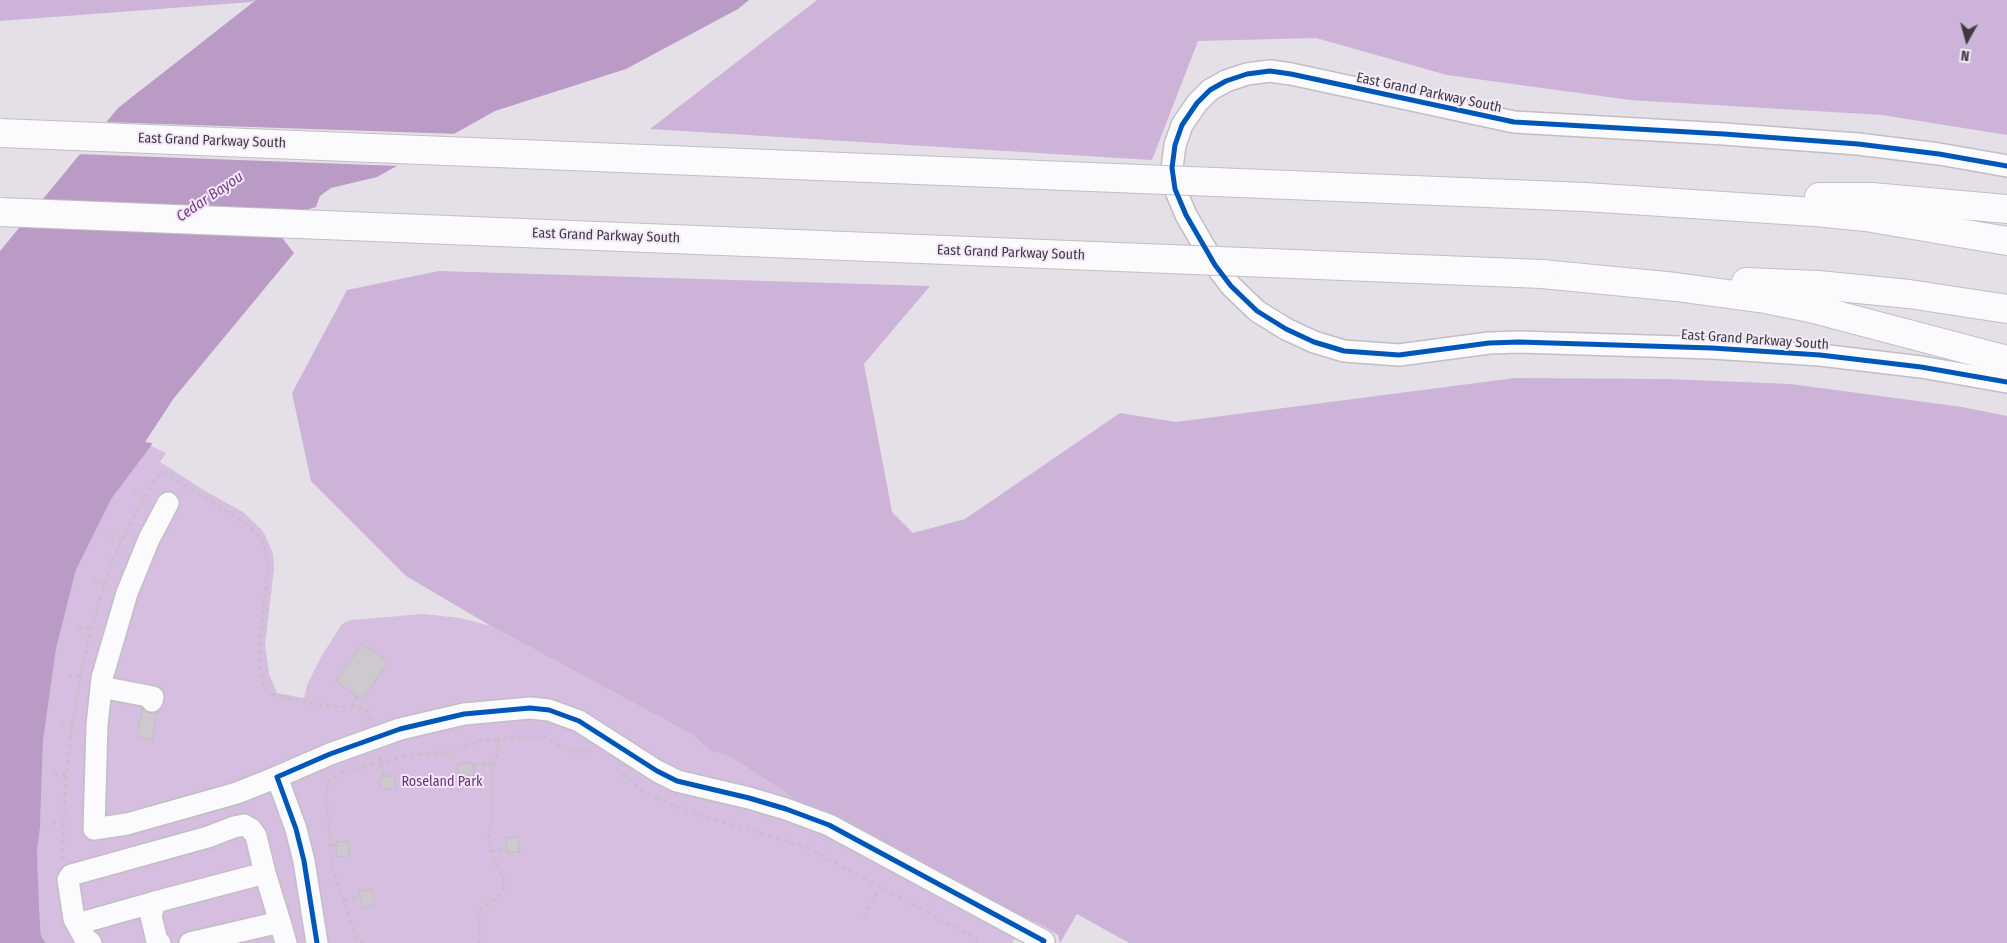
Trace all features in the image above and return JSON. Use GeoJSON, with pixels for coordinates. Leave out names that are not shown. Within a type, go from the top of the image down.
{"type":"FeatureCollection","features":[{"type":"Feature","properties":{"kind":"highway","name":"East Grand Parkway South"},"geometry":{"type":"LineString","coordinates":[[0,133],[1585,198],[1815,212],[1866,218],[2007,241]]}},
{"type":"Feature","properties":{"kind":"highway"},"geometry":{"type":"LineString","coordinates":[[1585,198],[1872,197],[2007,209]]}},
{"type":"Feature","properties":{"kind":"highway","name":"East Grand Parkway South"},"geometry":{"type":"LineString","coordinates":[[0,212],[1818,285],[1976,303],[2007,309]]}},
{"type":"Feature","properties":{"kind":"highway"},"geometry":{"type":"LineString","coordinates":[[1542,274],[1676,287],[1765,299],[1810,308],[2007,360]]}},
{"type":"Feature","properties":{"kind":"street","name":"East Grand Parkway South"},"geometry":{"type":"LineString","coordinates":[[2007,166],[1939,154],[1858,144],[1514,122],[1291,74],[1270,72],[1247,74],[1226,81],[1210,90],[1197,103],[1182,125],[1175,146],[1172,168],[1175,189],[1186,215],[1214,265],[1232,286],[1257,310],[1286,329],[1314,342],[1344,351],[1399,355],[1519,342],[1712,348],[1820,355],[1921,367],[2007,382]]}},
{"type":"Feature","properties":{"kind":"street"},"geometry":{"type":"LineString","coordinates":[[168,503],[149,539],[127,592],[111,641],[101,687],[97,725],[94,829],[127,824],[237,793],[357,744],[436,720],[499,709],[549,710],[579,721],[657,771],[678,781],[759,800],[829,825],[1043,942]]}},
{"type":"Feature","properties":{"kind":"street"},"geometry":{"type":"LineString","coordinates":[[101,687],[153,696],[152,700]]}},
{"type":"Feature","properties":{"kind":"street"},"geometry":{"type":"LineString","coordinates":[[277,777],[296,828],[304,861],[317,943]]}},
{"type":"Feature","properties":{"kind":"street"},"geometry":{"type":"LineString","coordinates":[[91,943],[77,924],[71,906],[68,880],[71,875],[208,837],[244,825],[252,829],[256,836],[286,943]]}},
{"type":"Feature","properties":{"kind":"street"},"geometry":{"type":"LineString","coordinates":[[77,924],[265,873]]}},
{"type":"Feature","properties":{"kind":"street"},"geometry":{"type":"LineString","coordinates":[[155,902],[151,916],[160,943]]}},
{"type":"Feature","properties":{"kind":"street"},"geometry":{"type":"LineString","coordinates":[[190,943],[280,922]]}},
{"type":"Feature","properties":{"kind":"path"},"geometry":{"type":"LineString","coordinates":[[61,864],[66,775],[72,726],[80,677],[91,630],[104,584],[122,540],[157,475],[165,473],[250,526],[264,543],[268,566],[259,662],[264,688],[279,696],[306,702]]}},
{"type":"Feature","properties":{"kind":"path"},"geometry":{"type":"LineString","coordinates":[[134,492],[144,497]]}},
{"type":"Feature","properties":{"kind":"path"},"geometry":{"type":"LineString","coordinates":[[111,535],[122,540]]}},
{"type":"Feature","properties":{"kind":"path"},"geometry":{"type":"LineString","coordinates":[[93,581],[104,584]]}},
{"type":"Feature","properties":{"kind":"path"},"geometry":{"type":"LineString","coordinates":[[78,627],[91,630]]}},
{"type":"Feature","properties":{"kind":"path"},"geometry":{"type":"LineString","coordinates":[[68,676],[80,677]]}},
{"type":"Feature","properties":{"kind":"path"},"geometry":{"type":"LineString","coordinates":[[352,707],[357,695]]}},
{"type":"Feature","properties":{"kind":"path"},"geometry":{"type":"LineString","coordinates":[[61,725],[72,726]]}},
{"type":"Feature","properties":{"kind":"path"},"geometry":{"type":"LineString","coordinates":[[364,943],[357,938],[332,868],[326,789],[328,782],[337,774],[410,755],[451,752],[471,743],[499,738],[545,737],[569,751],[597,753]]}},
{"type":"Feature","properties":{"kind":"path"},"geometry":{"type":"LineString","coordinates":[[479,943],[480,909],[499,897],[504,880],[491,851],[489,834],[492,812],[491,778],[499,747],[499,738]]}},
{"type":"Feature","properties":{"kind":"path"},"geometry":{"type":"LineString","coordinates":[[473,765],[494,763]]}},
{"type":"Feature","properties":{"kind":"path"},"geometry":{"type":"LineString","coordinates":[[615,766],[639,788],[658,799],[694,814],[806,847],[975,938],[979,943]]}},
{"type":"Feature","properties":{"kind":"path"},"geometry":{"type":"LineString","coordinates":[[54,774],[66,775]]}},
{"type":"Feature","properties":{"kind":"path"},"geometry":{"type":"LineString","coordinates":[[52,823],[64,823]]}},
{"type":"Feature","properties":{"kind":"path"},"geometry":{"type":"LineString","coordinates":[[331,845],[336,845]]}},
{"type":"Feature","properties":{"kind":"path"},"geometry":{"type":"LineString","coordinates":[[491,851],[507,849]]}},
{"type":"Feature","properties":{"kind":"path"},"geometry":{"type":"LineString","coordinates":[[493,865],[497,863]]}},
{"type":"Feature","properties":{"kind":"path"},"geometry":{"type":"LineString","coordinates":[[864,917],[881,886]]}},
{"type":"Feature","properties":{"kind":"path"},"geometry":{"type":"LineString","coordinates":[[344,901],[360,896]]}},
{"type":"Feature","properties":{"kind":"green space","name":"Roseland Park"},"geometry":{"type":"Polygon","coordinates":[[[151,446],[166,453],[160,462],[205,491],[243,512],[262,530],[266,537],[273,554],[274,569],[265,645],[269,674],[277,693],[304,698],[307,685],[321,657],[342,624],[350,620],[424,614],[460,618],[491,626],[693,735],[710,751],[729,756],[785,792],[806,809],[1026,918],[1012,943],[46,943],[41,936],[37,852],[40,828],[43,741],[56,649],[76,570],[92,535],[110,499],[151,446]]]}},
{"type":"Feature","properties":{"kind":"shaded area"},"geometry":{"type":"Polygon","coordinates":[[[0,0],[256,0],[252,2],[0,21],[0,0]]]}},
{"type":"Feature","properties":{"kind":"shaded area"},"geometry":{"type":"Polygon","coordinates":[[[817,0],[2007,0],[2007,135],[1882,115],[1630,100],[1447,75],[1316,38],[1198,41],[1152,160],[650,129],[817,0]]]}},
{"type":"Feature","properties":{"kind":"shaded area"},"geometry":{"type":"Polygon","coordinates":[[[439,271],[930,286],[864,364],[892,512],[913,533],[965,519],[1120,413],[1176,422],[1515,378],[1667,379],[1791,384],[1962,407],[2007,416],[2007,943],[1129,943],[1077,914],[1060,943],[1058,935],[1045,927],[806,809],[785,792],[729,756],[710,751],[693,735],[491,626],[406,576],[311,481],[292,393],[347,290],[439,271]]]}},
{"type":"Feature","properties":{"kind":"water","name":"Cedar Bayou"},"geometry":{"type":"Polygon","coordinates":[[[256,0],[749,0],[738,9],[626,69],[495,111],[377,177],[331,188],[320,196],[316,207],[305,210],[287,230],[283,239],[294,253],[174,398],[145,442],[152,443],[151,446],[111,499],[76,570],[56,649],[43,741],[40,828],[37,852],[41,936],[46,943],[0,943],[0,251],[118,108],[256,0]]]}},
{"type":"Feature","properties":{"kind":"pier"},"geometry":{"type":"Polygon","coordinates":[[[104,122],[459,134],[400,166],[77,154],[104,122]]]}},
{"type":"Feature","properties":{"kind":"building"},"geometry":{"type":"Polygon","coordinates":[[[362,644],[388,662],[362,699],[336,681],[362,644]]]}},
{"type":"Feature","properties":{"kind":"building"},"geometry":{"type":"Polygon","coordinates":[[[142,709],[149,713],[157,712],[152,740],[137,737],[142,709]]]}},
{"type":"Feature","properties":{"kind":"building"},"geometry":{"type":"Polygon","coordinates":[[[472,763],[474,775],[459,777],[457,765],[472,763]]]}},
{"type":"Feature","properties":{"kind":"building"},"geometry":{"type":"Polygon","coordinates":[[[394,775],[396,787],[382,790],[379,778],[394,775]]]}},
{"type":"Feature","properties":{"kind":"building"},"geometry":{"type":"Polygon","coordinates":[[[518,837],[520,852],[507,853],[506,838],[518,837]]]}},
{"type":"Feature","properties":{"kind":"building"},"geometry":{"type":"Polygon","coordinates":[[[348,841],[349,856],[337,857],[336,842],[348,841]]]}},
{"type":"Feature","properties":{"kind":"building"},"geometry":{"type":"Polygon","coordinates":[[[371,889],[375,904],[363,908],[359,892],[371,889]]]}},
{"type":"Feature","properties":{"kind":"cycle path"},"geometry":{"type":"LineString","coordinates":[[2007,166],[1939,154],[1858,144],[1514,122],[1270,71],[1247,74],[1226,81],[1210,90],[1197,103],[1182,125],[1175,145],[1172,168],[1175,189],[1186,215],[1215,265],[1231,286],[1257,311],[1286,329],[1314,342],[1344,351],[1399,355],[1489,343],[1519,342],[1712,348],[1820,355],[1921,367],[2007,382]]}},
{"type":"Feature","properties":{"kind":"cycle path"},"geometry":{"type":"LineString","coordinates":[[317,943],[304,861],[296,829],[277,777],[330,754],[400,729],[464,714],[530,708],[549,710],[579,721],[657,771],[677,781],[749,798],[829,825],[1044,941],[1043,943]]}}]}
